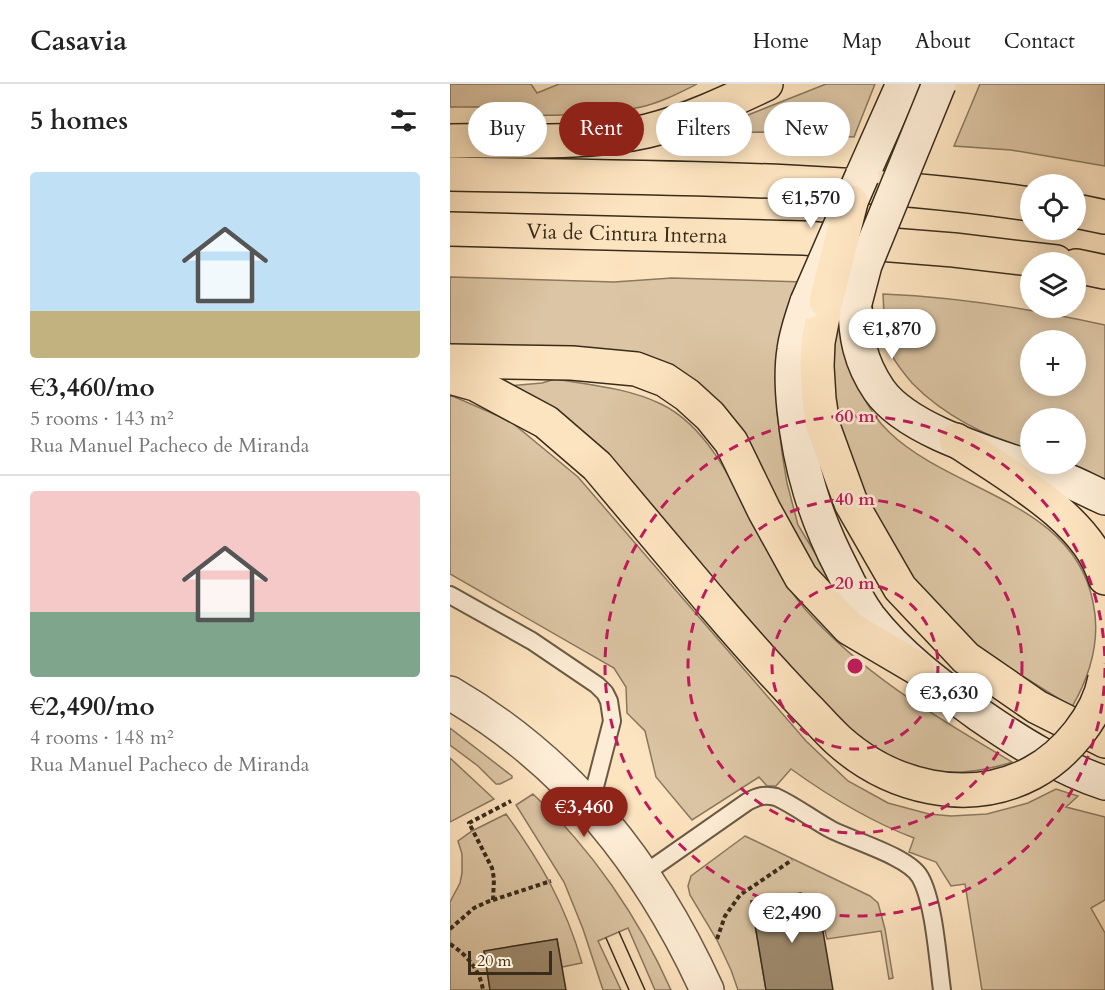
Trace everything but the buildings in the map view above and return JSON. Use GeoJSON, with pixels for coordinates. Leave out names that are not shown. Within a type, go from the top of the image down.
{"type":"FeatureCollection","features":[{"type":"Feature","properties":{"kind":"highway"},"geometry":{"type":"LineString","coordinates":[[450,126],[597,125],[630,121],[659,113],[724,84]]}},
{"type":"Feature","properties":{"kind":"highway"},"geometry":{"type":"LineString","coordinates":[[450,141],[616,137],[681,120],[766,84]]}},
{"type":"Feature","properties":{"kind":"highway"},"geometry":{"type":"LineString","coordinates":[[450,174],[798,183],[945,193],[1020,203]]}},
{"type":"Feature","properties":{"kind":"highway"},"geometry":{"type":"LineString","coordinates":[[851,201],[830,302],[818,342],[817,366],[819,399],[824,426],[850,503],[900,588],[966,658],[1037,706],[1105,741]]}},
{"type":"Feature","properties":{"kind":"highway"},"geometry":{"type":"LineString","coordinates":[[1086,213],[1105,217]]}},
{"type":"Feature","properties":{"kind":"highway","name":"Via de Cintura Interna"},"geometry":{"type":"LineString","coordinates":[[450,229],[804,238],[1020,258]]}},
{"type":"Feature","properties":{"kind":"highway"},"geometry":{"type":"LineString","coordinates":[[1086,268],[1105,272]]}},
{"type":"Feature","properties":{"kind":"highway"},"geometry":{"type":"LineString","coordinates":[[450,361],[572,363],[636,369],[665,381],[687,395],[710,416],[731,442],[764,510],[801,577],[849,628],[917,668]]}},
{"type":"Feature","properties":{"kind":"highway"},"geometry":{"type":"LineString","coordinates":[[450,377],[475,384],[546,422],[597,466],[777,677],[838,740],[863,759],[895,776],[922,786],[956,790],[979,789],[1014,781],[1045,766],[1064,751],[1091,715],[1103,691],[1105,678]]}},
{"type":"Feature","properties":{"kind":"highway"},"geometry":{"type":"LineString","coordinates":[[956,440],[1040,498],[1083,536],[1103,569],[1105,578]]}},
{"type":"Feature","properties":{"kind":"main road"},"geometry":{"type":"LineString","coordinates":[[851,201],[903,84]]}},
{"type":"Feature","properties":{"kind":"main road"},"geometry":{"type":"LineString","coordinates":[[939,84],[865,265],[830,302],[794,350],[792,369],[796,426],[803,470],[826,539],[857,600],[886,636],[917,668],[1012,738],[1073,770],[1105,783]]}},
{"type":"Feature","properties":{"kind":"main road"},"geometry":{"type":"LineString","coordinates":[[830,302],[855,330],[860,352],[880,391],[897,408],[919,423],[956,440],[1065,480],[1105,498]]}},
{"type":"Feature","properties":{"kind":"main road"},"geometry":{"type":"LineString","coordinates":[[450,693],[534,752],[590,806],[620,840],[644,874],[675,926],[707,990]]}},
{"type":"Feature","properties":{"kind":"lane"},"geometry":{"type":"LineString","coordinates":[[450,595],[532,641],[588,678],[605,693],[612,709],[612,721],[590,806]]}},
{"type":"Feature","properties":{"kind":"lane"},"geometry":{"type":"LineString","coordinates":[[644,874],[747,802],[767,795],[776,797],[830,829],[896,858],[915,870],[921,878],[929,902],[942,990]]}},
{"type":"Feature","properties":{"kind":"path"},"geometry":{"type":"LineString","coordinates":[[493,900],[492,868],[469,823],[511,801]]}},
{"type":"Feature","properties":{"kind":"path"},"geometry":{"type":"LineString","coordinates":[[717,940],[725,916],[740,895],[792,860]]}},
{"type":"Feature","properties":{"kind":"path"},"geometry":{"type":"LineString","coordinates":[[450,929],[474,908],[550,881]]}},
{"type":"Feature","properties":{"kind":"path"},"geometry":{"type":"LineString","coordinates":[[450,944],[470,960],[479,974],[483,990]]}},
{"type":"Feature","properties":{"kind":"shaded area"},"geometry":{"type":"Polygon","coordinates":[[[450,84],[531,84],[537,93],[559,84],[697,84],[644,106],[644,102],[559,102],[559,115],[547,115],[547,102],[468,102],[468,107],[450,107],[450,84]]]}},
{"type":"Feature","properties":{"kind":"shaded area"},"geometry":{"type":"Polygon","coordinates":[[[826,84],[875,84],[854,137],[850,137],[850,102],[781,102],[826,84]]]}},
{"type":"Feature","properties":{"kind":"shaded area"},"geometry":{"type":"Polygon","coordinates":[[[980,84],[1105,84],[1105,166],[1011,150],[954,146],[980,84]]]}},
{"type":"Feature","properties":{"kind":"shaded area"},"geometry":{"type":"Polygon","coordinates":[[[764,109],[764,132],[752,132],[752,113],[764,109]]]}},
{"type":"Feature","properties":{"kind":"shaded area"},"geometry":{"type":"Polygon","coordinates":[[[450,277],[614,282],[672,278],[804,282],[778,363],[777,412],[782,453],[798,525],[844,601],[817,572],[703,395],[450,351],[450,277]]]}},
{"type":"Feature","properties":{"kind":"shaded area"},"geometry":{"type":"Polygon","coordinates":[[[883,294],[967,301],[1020,309],[1020,318],[1070,318],[1105,325],[1105,480],[1086,472],[1086,408],[1020,408],[1020,447],[998,439],[952,416],[912,383],[899,367],[889,349],[884,321],[883,294]]]}},
{"type":"Feature","properties":{"kind":"shaded area"},"geometry":{"type":"Polygon","coordinates":[[[833,322],[838,326],[863,396],[870,409],[889,432],[915,453],[1036,520],[1062,541],[1081,568],[1093,602],[1096,629],[1089,669],[1072,707],[975,646],[921,590],[873,520],[833,417],[833,322]]]}},
{"type":"Feature","properties":{"kind":"shaded area"},"geometry":{"type":"Polygon","coordinates":[[[555,379],[636,394],[661,404],[685,420],[706,442],[724,469],[787,585],[805,609],[851,655],[876,675],[929,712],[1012,762],[974,771],[945,773],[918,770],[890,758],[841,727],[508,386],[542,383],[555,379]]]}},
{"type":"Feature","properties":{"kind":"shaded area"},"geometry":{"type":"Polygon","coordinates":[[[450,395],[510,421],[578,477],[806,741],[848,781],[888,803],[929,814],[951,816],[987,814],[1028,803],[1056,789],[1078,796],[1066,807],[1105,817],[1105,900],[1091,908],[1105,933],[1105,990],[982,990],[965,884],[951,886],[936,862],[909,852],[914,838],[850,808],[791,769],[776,786],[767,786],[759,777],[692,820],[656,777],[645,731],[627,713],[626,687],[614,668],[450,574],[450,395]]]}},
{"type":"Feature","properties":{"kind":"shaded area"},"geometry":{"type":"Polygon","coordinates":[[[450,728],[512,778],[496,784],[478,766],[450,745],[450,728]]]}},
{"type":"Feature","properties":{"kind":"shaded area"},"geometry":{"type":"Polygon","coordinates":[[[450,758],[494,799],[450,822],[450,758]]]}},
{"type":"Feature","properties":{"kind":"shaded area"},"geometry":{"type":"Polygon","coordinates":[[[533,794],[575,837],[612,885],[644,937],[671,990],[655,990],[628,928],[598,941],[621,990],[603,990],[583,929],[564,882],[516,805],[533,794]]]}},
{"type":"Feature","properties":{"kind":"shaded area"},"geometry":{"type":"Polygon","coordinates":[[[506,814],[551,885],[568,922],[582,963],[562,967],[557,939],[484,951],[490,990],[450,990],[450,902],[460,883],[462,873],[462,854],[458,841],[472,831],[506,814]]]}},
{"type":"Feature","properties":{"kind":"shaded area"},"geometry":{"type":"Polygon","coordinates":[[[745,836],[870,896],[878,903],[893,978],[889,979],[881,931],[827,939],[818,903],[803,905],[801,893],[751,901],[766,990],[738,990],[717,940],[690,895],[688,886],[691,876],[745,836]]]}},
{"type":"Feature","properties":{"kind":"tram line"},"geometry":{"type":"LineString","coordinates":[[619,932],[645,990]]}},
{"type":"Feature","properties":{"kind":"tram line"},"geometry":{"type":"LineString","coordinates":[[606,938],[629,990]]}}]}
